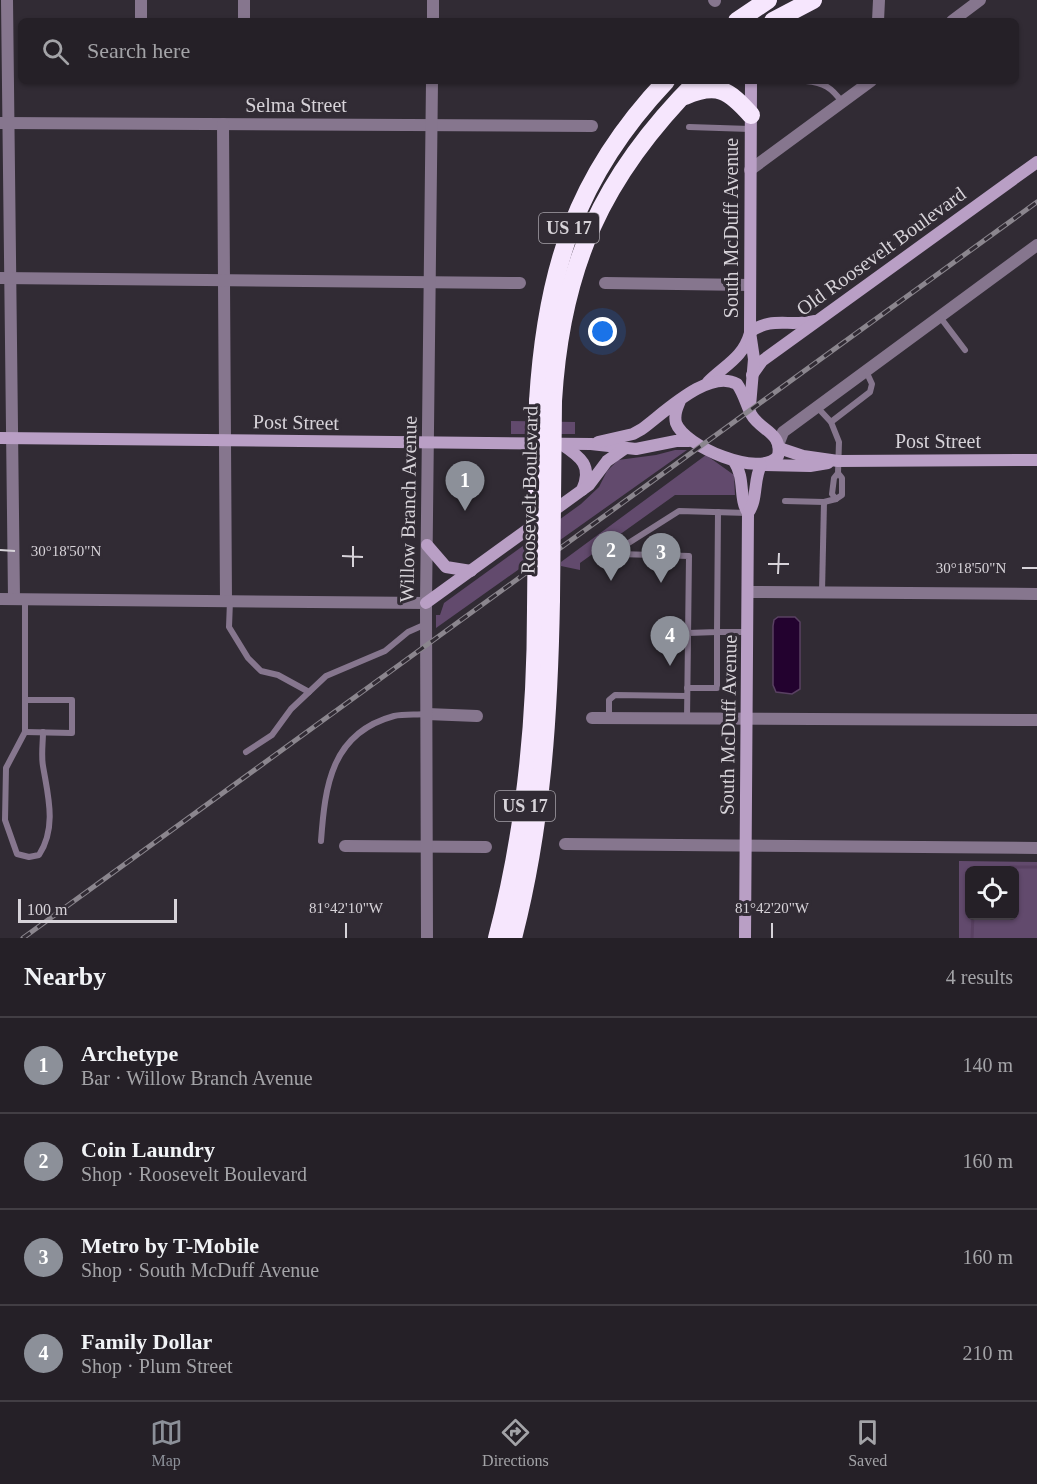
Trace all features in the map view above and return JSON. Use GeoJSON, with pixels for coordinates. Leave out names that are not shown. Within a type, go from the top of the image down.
{"type":"FeatureCollection","features":[{"type":"Feature","properties":{"kind":"highway"},"geometry":{"type":"LineString","coordinates":[[748,13],[768,0]]}},
{"type":"Feature","properties":{"kind":"highway"},"geometry":{"type":"LineString","coordinates":[[783,18],[813,0]]}},
{"type":"Feature","properties":{"kind":"highway","name":"Roosevelt Boulevard"},"geometry":{"type":"LineString","coordinates":[[513,938],[529,869],[543,782],[549,705],[544,604],[546,401],[543,330],[551,291],[570,228],[605,160],[646,102],[663,84]]}},
{"type":"Feature","properties":{"kind":"highway","name":"Roosevelt Boulevard"},"geometry":{"type":"LineString","coordinates":[[546,401],[571,285],[596,213],[652,131],[694,84]]}},
{"type":"Feature","properties":{"kind":"highway"},"geometry":{"type":"LineString","coordinates":[[681,98],[705,87],[717,88],[735,98],[750,122]]}},
{"type":"Feature","properties":{"kind":"highway","name":"Roosevelt Boulevard"},"geometry":{"type":"LineString","coordinates":[[497,938],[514,869],[529,781],[536,673],[544,604]]}},
{"type":"Feature","properties":{"kind":"main road","name":"South McDuff Avenue"},"geometry":{"type":"LineString","coordinates":[[750,410],[754,346],[750,332],[751,84]]}},
{"type":"Feature","properties":{"kind":"main road","name":"Old Roosevelt Boulevard"},"geometry":{"type":"LineString","coordinates":[[752,375],[762,361],[1037,162]]}},
{"type":"Feature","properties":{"kind":"main road"},"geometry":{"type":"LineString","coordinates":[[705,385],[738,359],[746,346],[750,332],[763,322],[794,324],[819,320]]}},
{"type":"Feature","properties":{"kind":"main road"},"geometry":{"type":"LineString","coordinates":[[689,441],[676,422],[675,412],[680,401],[716,379],[733,381],[744,395],[752,417],[776,438],[778,446],[776,459],[763,465]]}},
{"type":"Feature","properties":{"kind":"main road","name":"Post Street"},"geometry":{"type":"LineString","coordinates":[[591,444],[633,434],[680,401]]}},
{"type":"Feature","properties":{"kind":"main road","name":"Post Street"},"geometry":{"type":"LineString","coordinates":[[6,439],[591,444],[624,449],[644,449],[675,441],[689,441],[734,461],[763,465],[838,467],[1037,460]]}},
{"type":"Feature","properties":{"kind":"main road"},"geometry":{"type":"LineString","coordinates":[[561,444],[582,458],[586,466],[587,476],[582,490]]}},
{"type":"Feature","properties":{"kind":"main road","name":"Post Street"},"geometry":{"type":"LineString","coordinates":[[778,446],[838,467]]}},
{"type":"Feature","properties":{"kind":"main road"},"geometry":{"type":"LineString","coordinates":[[426,603],[595,480],[608,460],[624,449]]}},
{"type":"Feature","properties":{"kind":"main road","name":"South McDuff Avenue"},"geometry":{"type":"LineString","coordinates":[[734,461],[742,472],[743,505],[748,513],[745,938]]}},
{"type":"Feature","properties":{"kind":"main road","name":"South McDuff Avenue"},"geometry":{"type":"LineString","coordinates":[[748,513],[754,505],[754,484],[763,465]]}},
{"type":"Feature","properties":{"kind":"main road"},"geometry":{"type":"LineString","coordinates":[[427,545],[446,567],[471,571]]}},
{"type":"Feature","properties":{"kind":"street"},"geometry":{"type":"LineString","coordinates":[[7,0],[4,123],[6,439],[20,599]]}},
{"type":"Feature","properties":{"kind":"street"},"geometry":{"type":"LineString","coordinates":[[141,0],[141,18]]}},
{"type":"Feature","properties":{"kind":"street"},"geometry":{"type":"LineString","coordinates":[[244,0],[244,18]]}},
{"type":"Feature","properties":{"kind":"street"},"geometry":{"type":"LineString","coordinates":[[433,0],[433,18]]}},
{"type":"Feature","properties":{"kind":"street"},"geometry":{"type":"LineString","coordinates":[[878,18],[879,0]]}},
{"type":"Feature","properties":{"kind":"street"},"geometry":{"type":"LineString","coordinates":[[956,18],[980,0]]}},
{"type":"Feature","properties":{"kind":"street","name":"Willow Branch Avenue"},"geometry":{"type":"LineString","coordinates":[[427,938],[426,603],[432,84]]}},
{"type":"Feature","properties":{"kind":"street"},"geometry":{"type":"LineString","coordinates":[[750,170],[868,84]]}},
{"type":"Feature","properties":{"kind":"street","name":"Selma Street"},"geometry":{"type":"LineString","coordinates":[[4,123],[592,126]]}},
{"type":"Feature","properties":{"kind":"street"},"geometry":{"type":"LineString","coordinates":[[223,124],[228,601]]}},
{"type":"Feature","properties":{"kind":"street"},"geometry":{"type":"LineString","coordinates":[[778,446],[783,432],[1037,245]]}},
{"type":"Feature","properties":{"kind":"street"},"geometry":{"type":"LineString","coordinates":[[5,278],[520,283]]}},
{"type":"Feature","properties":{"kind":"street"},"geometry":{"type":"LineString","coordinates":[[604,283],[750,285]]}},
{"type":"Feature","properties":{"kind":"street"},"geometry":{"type":"LineString","coordinates":[[768,429],[783,432]]}},
{"type":"Feature","properties":{"kind":"street"},"geometry":{"type":"LineString","coordinates":[[748,592],[1037,594]]}},
{"type":"Feature","properties":{"kind":"street"},"geometry":{"type":"LineString","coordinates":[[0,599],[426,603]]}},
{"type":"Feature","properties":{"kind":"street"},"geometry":{"type":"LineString","coordinates":[[427,714],[477,716]]}},
{"type":"Feature","properties":{"kind":"street"},"geometry":{"type":"LineString","coordinates":[[592,717],[1037,720]]}},
{"type":"Feature","properties":{"kind":"street"},"geometry":{"type":"LineString","coordinates":[[564,844],[1037,848]]}},
{"type":"Feature","properties":{"kind":"street"},"geometry":{"type":"LineString","coordinates":[[345,846],[486,847]]}},
{"type":"Feature","properties":{"kind":"lane"},"geometry":{"type":"LineString","coordinates":[[825,84],[831,88],[842,102]]}},
{"type":"Feature","properties":{"kind":"lane"},"geometry":{"type":"LineString","coordinates":[[689,127],[750,122]]}},
{"type":"Feature","properties":{"kind":"lane"},"geometry":{"type":"LineString","coordinates":[[940,316],[965,350]]}},
{"type":"Feature","properties":{"kind":"lane"},"geometry":{"type":"LineString","coordinates":[[831,422],[870,392],[872,384],[866,371]]}},
{"type":"Feature","properties":{"kind":"lane"},"geometry":{"type":"LineString","coordinates":[[817,407],[831,422],[839,442],[838,467],[832,483],[832,494],[836,499]]}},
{"type":"Feature","properties":{"kind":"lane"},"geometry":{"type":"LineString","coordinates":[[785,501],[824,502],[836,499],[842,495],[843,483],[838,467]]}},
{"type":"Feature","properties":{"kind":"lane"},"geometry":{"type":"LineString","coordinates":[[822,592],[824,502]]}},
{"type":"Feature","properties":{"kind":"lane"},"geometry":{"type":"LineString","coordinates":[[687,719],[689,556],[618,554],[616,551],[679,511],[748,513]]}},
{"type":"Feature","properties":{"kind":"lane"},"geometry":{"type":"LineString","coordinates":[[687,688],[717,688],[718,512]]}},
{"type":"Feature","properties":{"kind":"lane"},"geometry":{"type":"LineString","coordinates":[[20,599],[25,732],[6,768],[5,820],[17,854],[29,857],[39,855],[48,842],[48,784],[43,765],[43,732]]}},
{"type":"Feature","properties":{"kind":"lane"},"geometry":{"type":"LineString","coordinates":[[228,601],[229,627],[248,658],[261,671],[278,675],[309,692]]}},
{"type":"Feature","properties":{"kind":"lane"},"geometry":{"type":"LineString","coordinates":[[246,752],[272,735],[291,709],[326,676],[385,651],[408,632],[427,623]]}},
{"type":"Feature","properties":{"kind":"lane"},"geometry":{"type":"LineString","coordinates":[[688,633],[748,632]]}},
{"type":"Feature","properties":{"kind":"lane"},"geometry":{"type":"LineString","coordinates":[[609,718],[609,700],[615,695],[687,696]]}},
{"type":"Feature","properties":{"kind":"lane"},"geometry":{"type":"LineString","coordinates":[[25,700],[72,700],[72,733],[25,732]]}},
{"type":"Feature","properties":{"kind":"lane"},"geometry":{"type":"LineString","coordinates":[[321,841],[327,782],[347,744],[369,727],[394,716],[427,714]]}},
{"type":"Feature","properties":{"kind":"shaded area"},"geometry":{"type":"Polygon","coordinates":[[[511,421],[575,422],[575,434],[511,434],[511,421]]]}},
{"type":"Feature","properties":{"kind":"shaded area"},"geometry":{"type":"Polygon","coordinates":[[[687,450],[436,628],[436,615],[440,615],[444,603],[581,504],[599,487],[607,471],[618,460],[687,450]]]}},
{"type":"Feature","properties":{"kind":"shaded area"},"geometry":{"type":"Polygon","coordinates":[[[706,455],[734,475],[735,495],[675,495],[580,563],[580,570],[561,566],[561,562],[706,455]]]}},
{"type":"Feature","properties":{"kind":"shaded area"},"geometry":{"type":"Polygon","coordinates":[[[778,617],[795,617],[800,622],[800,689],[792,694],[776,692],[773,685],[773,626],[774,620],[778,617]]]}},
{"type":"Feature","properties":{"kind":"shaded area"},"geometry":{"type":"Polygon","coordinates":[[[959,861],[1037,862],[1037,938],[959,938],[959,861]]]}},
{"type":"Feature","properties":{"kind":"waterway"},"geometry":{"type":"LineString","coordinates":[[1019,867],[1037,867]]}},
{"type":"Feature","properties":{"kind":"waterway"},"geometry":{"type":"LineString","coordinates":[[972,938],[973,920]]}},
{"type":"Feature","properties":{"kind":"railway"},"geometry":{"type":"LineString","coordinates":[[23,938],[1037,202]]}},
{"type":"Feature","properties":{"kind":"place","name":"Archetype"},"geometry":{"type":"Point","coordinates":[465,511]}},
{"type":"Feature","properties":{"kind":"place","name":"Coin Laundry"},"geometry":{"type":"Point","coordinates":[611,581]}},
{"type":"Feature","properties":{"kind":"place","name":"Metro by T-Mobile"},"geometry":{"type":"Point","coordinates":[661,583]}},
{"type":"Feature","properties":{"kind":"place","name":"Family Dollar"},"geometry":{"type":"Point","coordinates":[670,666]}}]}
